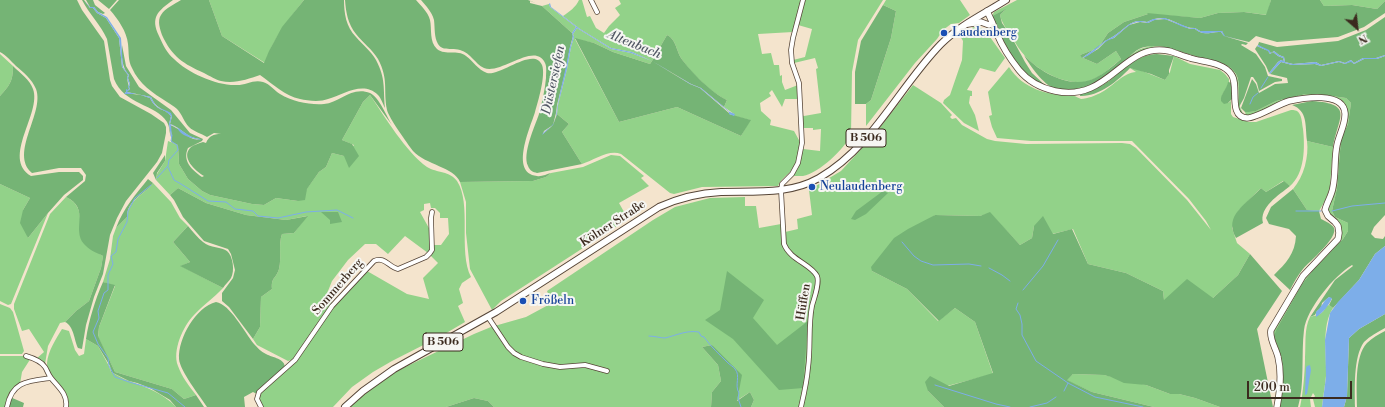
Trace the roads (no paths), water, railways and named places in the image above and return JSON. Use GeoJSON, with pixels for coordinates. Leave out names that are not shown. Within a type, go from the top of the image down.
{"type":"FeatureCollection","features":[{"type":"Feature","properties":{"kind":"main road","name":"B 506"},"geometry":{"type":"LineString","coordinates":[[781,190],[810,182],[838,166],[862,143],[933,53],[949,37],[966,24],[1006,0]]}},
{"type":"Feature","properties":{"kind":"main road"},"geometry":{"type":"LineString","coordinates":[[985,13],[989,25]]}},
{"type":"Feature","properties":{"kind":"main road"},"geometry":{"type":"LineString","coordinates":[[985,13],[1024,76],[1041,87],[1059,92],[1072,93],[1089,89],[1105,81],[1135,56],[1150,51],[1164,50],[1218,65],[1229,71],[1235,81],[1236,109],[1239,114],[1244,117],[1253,117],[1283,103],[1308,98],[1334,99],[1342,104],[1345,117],[1337,146],[1334,187],[1326,210],[1328,216],[1338,225],[1339,234],[1334,244],[1303,276],[1271,330],[1271,337],[1276,350],[1280,369],[1280,388],[1277,407]]}},
{"type":"Feature","properties":{"kind":"main road"},"geometry":{"type":"LineString","coordinates":[[966,24],[981,22],[989,25],[997,33]]}},
{"type":"Feature","properties":{"kind":"main road","name":"Kölner Straße"},"geometry":{"type":"LineString","coordinates":[[492,314],[660,207],[674,201],[705,194],[720,192],[781,190]]}},
{"type":"Feature","properties":{"kind":"main road","name":"B 506"},"geometry":{"type":"LineString","coordinates":[[345,407],[363,390],[394,368],[492,314]]}},
{"type":"Feature","properties":{"kind":"street"},"geometry":{"type":"LineString","coordinates":[[591,0],[597,12]]}},
{"type":"Feature","properties":{"kind":"street"},"geometry":{"type":"LineString","coordinates":[[781,190],[782,184],[796,169],[802,143],[799,83],[792,63],[791,44],[803,0]]}},
{"type":"Feature","properties":{"kind":"street"},"geometry":{"type":"LineString","coordinates":[[789,176],[794,180]]}},
{"type":"Feature","properties":{"kind":"street","name":"Hüffen"},"geometry":{"type":"LineString","coordinates":[[781,190],[784,244],[786,249],[795,258],[814,272],[817,276],[818,282],[810,316],[808,367],[801,407]]}},
{"type":"Feature","properties":{"kind":"street","name":"Sommerberg"},"geometry":{"type":"LineString","coordinates":[[261,407],[257,399],[259,392],[295,360],[332,306],[374,261],[379,259],[382,260],[398,269],[428,255],[432,250],[432,212]]}},
{"type":"Feature","properties":{"kind":"street"},"geometry":{"type":"LineString","coordinates":[[492,314],[508,347],[520,357],[560,367],[584,365],[607,371]]}},
{"type":"Feature","properties":{"kind":"street"},"geometry":{"type":"LineString","coordinates":[[26,356],[35,359],[45,367],[51,378],[64,394],[67,403],[66,407]]}},
{"type":"Feature","properties":{"kind":"street"},"geometry":{"type":"LineString","coordinates":[[7,407],[11,392],[18,386],[29,381],[51,378]]}},
{"type":"Feature","properties":{"kind":"water"},"geometry":{"type":"Polygon","coordinates":[[[84,0],[90,7],[94,7],[98,12],[107,17],[121,38],[123,67],[129,75],[128,78],[130,84],[130,89],[127,92],[137,94],[124,94],[126,89],[129,89],[128,87],[129,84],[127,78],[128,75],[122,67],[119,38],[106,18],[97,13],[93,8],[90,8],[84,0]]]}},
{"type":"Feature","properties":{"kind":"water"},"geometry":{"type":"Polygon","coordinates":[[[550,3],[551,7],[580,29],[611,48],[632,52],[652,61],[631,53],[611,49],[577,28],[573,34],[574,37],[556,118],[557,106],[572,40],[572,33],[576,27],[550,7],[550,3]]]}},
{"type":"Feature","properties":{"kind":"water"},"geometry":{"type":"Polygon","coordinates":[[[1165,18],[1190,28],[1195,28],[1200,31],[1222,31],[1225,36],[1249,42],[1224,36],[1221,32],[1201,33],[1195,29],[1188,28],[1161,19],[1148,23],[1133,23],[1136,21],[1147,22],[1153,19],[1165,18]]]}},
{"type":"Feature","properties":{"kind":"water"},"geometry":{"type":"Polygon","coordinates":[[[1133,23],[1114,38],[1108,40],[1092,53],[1082,58],[1105,41],[1129,24],[1133,23]]]}},
{"type":"Feature","properties":{"kind":"water"},"geometry":{"type":"Polygon","coordinates":[[[1258,45],[1269,50],[1271,53],[1274,51],[1284,57],[1285,62],[1293,64],[1316,62],[1321,65],[1339,61],[1345,63],[1351,60],[1354,63],[1363,58],[1385,56],[1377,59],[1364,59],[1354,64],[1351,62],[1345,64],[1339,62],[1321,66],[1315,64],[1292,65],[1281,62],[1270,74],[1269,73],[1278,62],[1281,60],[1284,61],[1283,58],[1273,52],[1270,54],[1268,51],[1257,46],[1258,45]]]}},
{"type":"Feature","properties":{"kind":"water"},"geometry":{"type":"Polygon","coordinates":[[[673,74],[701,88],[730,112],[735,114],[734,116],[729,114],[729,112],[700,88],[690,84],[673,74]]]}},
{"type":"Feature","properties":{"kind":"water"},"geometry":{"type":"Polygon","coordinates":[[[138,94],[151,97],[158,107],[155,105],[150,98],[138,94]]]}},
{"type":"Feature","properties":{"kind":"water"},"geometry":{"type":"Polygon","coordinates":[[[162,109],[171,113],[172,116],[170,124],[201,140],[185,136],[177,128],[171,125],[171,137],[169,124],[171,116],[162,109]]]}},
{"type":"Feature","properties":{"kind":"water"},"geometry":{"type":"Polygon","coordinates":[[[1385,246],[1385,314],[1359,329],[1349,338],[1347,396],[1344,407],[1322,407],[1326,377],[1325,340],[1330,313],[1338,302],[1359,280],[1375,254],[1385,246]]]}},
{"type":"Feature","properties":{"kind":"water"},"geometry":{"type":"Polygon","coordinates":[[[1329,297],[1332,298],[1330,303],[1316,317],[1316,312],[1329,297]]]}},
{"type":"Feature","properties":{"kind":"water"},"geometry":{"type":"Polygon","coordinates":[[[1310,365],[1311,370],[1307,394],[1305,395],[1306,368],[1310,365]]]}},
{"type":"Feature","properties":{"kind":"waterway"},"geometry":{"type":"LineString","coordinates":[[1261,88],[1268,77]]}},
{"type":"Feature","properties":{"kind":"waterway"},"geometry":{"type":"LineString","coordinates":[[1250,104],[1253,97],[1258,93]]}},
{"type":"Feature","properties":{"kind":"waterway"},"geometry":{"type":"LineString","coordinates":[[157,178],[168,166],[169,160],[178,150],[177,145],[171,141],[172,135]]}},
{"type":"Feature","properties":{"kind":"waterway"},"geometry":{"type":"LineString","coordinates":[[168,167],[174,180],[208,201],[226,202],[235,209],[253,211],[258,216],[278,218],[306,212],[337,210],[353,218]]}},
{"type":"Feature","properties":{"kind":"waterway"},"geometry":{"type":"LineString","coordinates":[[151,185],[135,198],[128,211],[127,222],[118,239],[116,252],[111,256],[113,264],[108,275],[108,290],[104,293],[98,311],[99,318],[93,332],[98,344],[108,358],[109,366],[115,377],[168,393],[185,407]]}},
{"type":"Feature","properties":{"kind":"waterway"},"geometry":{"type":"LineString","coordinates":[[1332,211],[1352,206],[1385,203]]}},
{"type":"Feature","properties":{"kind":"waterway"},"geometry":{"type":"LineString","coordinates":[[1296,211],[1321,211]]}},
{"type":"Feature","properties":{"kind":"waterway"},"geometry":{"type":"LineString","coordinates":[[1023,290],[1043,266],[1058,240]]}},
{"type":"Feature","properties":{"kind":"waterway"},"geometry":{"type":"LineString","coordinates":[[902,242],[914,256],[921,261],[933,265],[969,264],[981,266]]}},
{"type":"Feature","properties":{"kind":"waterway"},"geometry":{"type":"LineString","coordinates":[[989,268],[1010,281]]}},
{"type":"Feature","properties":{"kind":"waterway"},"geometry":{"type":"LineString","coordinates":[[1018,303],[1016,309],[1020,315],[1022,335],[1036,361],[1068,383],[1095,397],[1143,407]]}},
{"type":"Feature","properties":{"kind":"waterway"},"geometry":{"type":"LineString","coordinates":[[649,336],[665,338],[686,332],[699,332],[701,336],[704,337],[737,372],[738,398],[741,407]]}},
{"type":"Feature","properties":{"kind":"waterway"},"geometry":{"type":"LineString","coordinates":[[1064,391],[1068,383]]}},
{"type":"Feature","properties":{"kind":"waterway"},"geometry":{"type":"LineString","coordinates":[[935,385],[1010,407]]}},
{"type":"Feature","properties":{"kind":"waterway"},"geometry":{"type":"LineString","coordinates":[[1030,407],[1047,403],[1056,397]]}},
{"type":"Feature","properties":{"kind":"place","name":"Laudenberg"},"geometry":{"type":"Point","coordinates":[944,33]}},
{"type":"Feature","properties":{"kind":"place","name":"Neulaudenberg"},"geometry":{"type":"Point","coordinates":[812,187]}},
{"type":"Feature","properties":{"kind":"place","name":"Frößeln"},"geometry":{"type":"Point","coordinates":[523,301]}},
{"type":"Feature","properties":{"kind":"water label","name":"Altenbach"},"geometry":{"type":"Point","coordinates":[634,45]}},
{"type":"Feature","properties":{"kind":"water label","name":"Düstersiefen"},"geometry":{"type":"Point","coordinates":[554,80]}}]}
